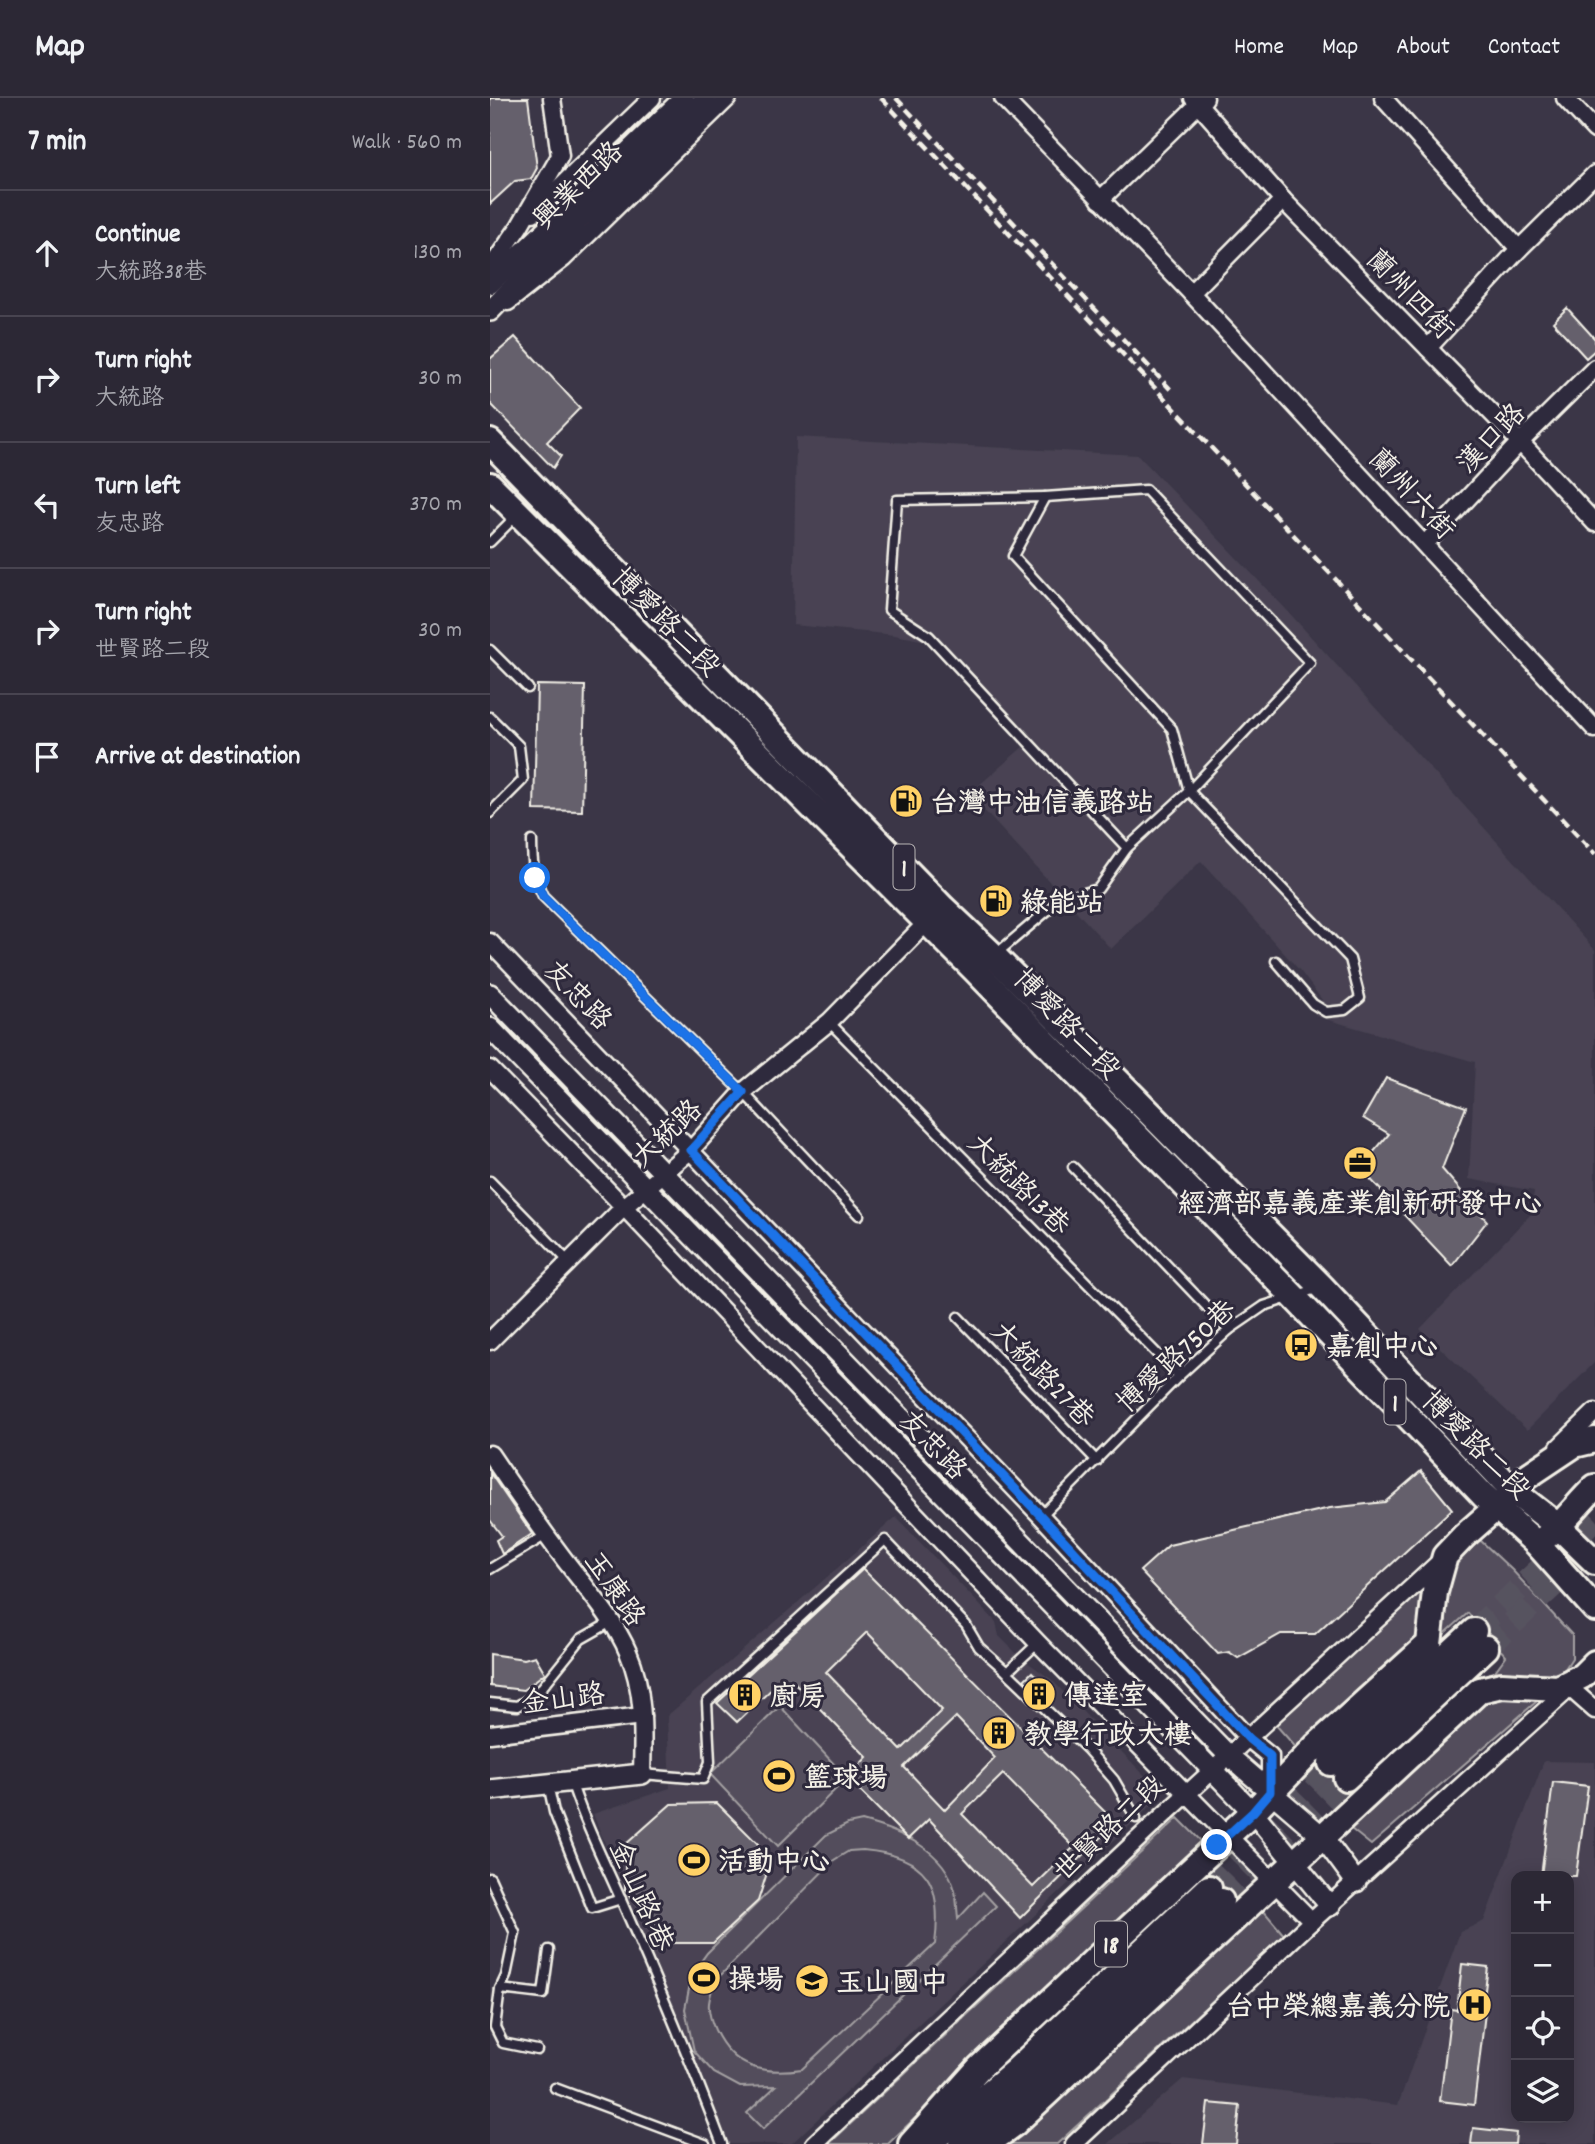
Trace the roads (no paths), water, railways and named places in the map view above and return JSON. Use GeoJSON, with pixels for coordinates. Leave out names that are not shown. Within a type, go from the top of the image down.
{"type":"FeatureCollection","features":[{"type":"Feature","properties":{"kind":"main road","name":"博愛路二段"},"geometry":{"type":"LineString","coordinates":[[490,442],[934,915]]}},
{"type":"Feature","properties":{"kind":"main road","name":"博愛路二段"},"geometry":{"type":"LineString","coordinates":[[490,485],[1322,1287],[1514,1492],[1538,1544],[1595,1609]]}},
{"type":"Feature","properties":{"kind":"main road","name":"博愛路二段"},"geometry":{"type":"LineString","coordinates":[[984,963],[1293,1296],[1514,1492],[1559,1527],[1595,1562]]}},
{"type":"Feature","properties":{"kind":"main road"},"geometry":{"type":"LineString","coordinates":[[1446,1556],[1464,1536],[1514,1492],[1585,1436]]}},
{"type":"Feature","properties":{"kind":"main road"},"geometry":{"type":"LineString","coordinates":[[1538,1544],[1559,1527],[1567,1514],[1595,1487]]}},
{"type":"Feature","properties":{"kind":"main road","name":"18"},"geometry":{"type":"LineString","coordinates":[[911,2144],[979,2068],[1253,1812],[1315,1747],[1429,1644],[1435,1592],[1446,1556]]}},
{"type":"Feature","properties":{"kind":"main road"},"geometry":{"type":"LineString","coordinates":[[1339,1771],[1480,1640]]}},
{"type":"Feature","properties":{"kind":"main road","name":"18"},"geometry":{"type":"LineString","coordinates":[[987,2144],[1014,2124],[1480,1690],[1502,1685],[1558,1688],[1582,1676]]}},
{"type":"Feature","properties":{"kind":"main road","name":"18"},"geometry":{"type":"LineString","coordinates":[[928,2144],[1215,1895],[961,2144]]}},
{"type":"Feature","properties":{"kind":"street"},"geometry":{"type":"LineString","coordinates":[[490,269],[519,227],[560,156],[552,98]]}},
{"type":"Feature","properties":{"kind":"street"},"geometry":{"type":"LineString","coordinates":[[519,227],[652,98]]}},
{"type":"Feature","properties":{"kind":"street","name":"興業西路"},"geometry":{"type":"LineString","coordinates":[[490,284],[684,98]]}},
{"type":"Feature","properties":{"kind":"street","name":"興業西路"},"geometry":{"type":"LineString","coordinates":[[490,314],[577,222],[706,98]]}},
{"type":"Feature","properties":{"kind":"street"},"geometry":{"type":"LineString","coordinates":[[490,314],[563,259],[728,98]]}},
{"type":"Feature","properties":{"kind":"street","name":"蘭州六街"},"geometry":{"type":"LineString","coordinates":[[1003,98],[1191,293],[1595,729]]}},
{"type":"Feature","properties":{"kind":"street"},"geometry":{"type":"LineString","coordinates":[[1383,98],[1519,249]]}},
{"type":"Feature","properties":{"kind":"street"},"geometry":{"type":"LineString","coordinates":[[1565,98],[1595,130]]}},
{"type":"Feature","properties":{"kind":"street"},"geometry":{"type":"LineString","coordinates":[[1100,200],[1199,100]]}},
{"type":"Feature","properties":{"kind":"street","name":"蘭州四街"},"geometry":{"type":"LineString","coordinates":[[1199,100],[1283,200],[1520,442],[1595,523]]}},
{"type":"Feature","properties":{"kind":"street"},"geometry":{"type":"LineString","coordinates":[[1429,348],[1519,249],[1595,174]]}},
{"type":"Feature","properties":{"kind":"street"},"geometry":{"type":"LineString","coordinates":[[1191,293],[1283,200]]}},
{"type":"Feature","properties":{"kind":"street","name":"漢口路"},"geometry":{"type":"LineString","coordinates":[[1425,544],[1520,442],[1595,368]]}},
{"type":"Feature","properties":{"kind":"street","name":"大統路"},"geometry":{"type":"LineString","coordinates":[[490,1341],[624,1207],[691,1150],[743,1092],[829,1022],[934,915]]}},
{"type":"Feature","properties":{"kind":"street","name":"友忠路"},"geometry":{"type":"LineString","coordinates":[[490,942],[1041,1516],[1249,1739],[1270,1756],[1270,1792]]}},
{"type":"Feature","properties":{"kind":"street","name":"友忠路"},"geometry":{"type":"LineString","coordinates":[[490,994],[1229,1756],[1322,1836],[1356,1882]]}},
{"type":"Feature","properties":{"kind":"street","name":"友忠路"},"geometry":{"type":"LineString","coordinates":[[490,1028],[1253,1812],[1330,1906]]}},
{"type":"Feature","properties":{"kind":"street"},"geometry":{"type":"LineString","coordinates":[[490,1069],[1038,1643],[1312,1921]]}},
{"type":"Feature","properties":{"kind":"street"},"geometry":{"type":"LineString","coordinates":[[1585,1436],[1595,1412]]}},
{"type":"Feature","properties":{"kind":"street","name":"玉康路"},"geometry":{"type":"LineString","coordinates":[[490,1454],[611,1622],[629,1653],[642,1716],[642,1774]]}},
{"type":"Feature","properties":{"kind":"street","name":"世賢路二段"},"geometry":{"type":"LineString","coordinates":[[814,2144],[1187,1794],[1446,1556]]}},
{"type":"Feature","properties":{"kind":"street"},"geometry":{"type":"LineString","coordinates":[[1074,2144],[1312,1921],[1582,1676],[1595,1710]]}},
{"type":"Feature","properties":{"kind":"street","name":"金山路"},"geometry":{"type":"LineString","coordinates":[[490,1734],[642,1716]]}},
{"type":"Feature","properties":{"kind":"street"},"geometry":{"type":"LineString","coordinates":[[490,1790],[642,1774]]}},
{"type":"Feature","properties":{"kind":"lane"},"geometry":{"type":"LineString","coordinates":[[984,963],[1060,900],[1098,889],[1128,848],[1189,790],[1310,663],[1146,490],[1045,497],[897,500],[889,610],[929,636],[1128,848]]}},
{"type":"Feature","properties":{"kind":"lane"},"geometry":{"type":"LineString","coordinates":[[1045,497],[1013,556],[1172,729],[1189,790],[1350,959],[1360,998],[1345,1010],[1326,1013],[1313,1004],[1276,961]]}},
{"type":"Feature","properties":{"kind":"lane"},"geometry":{"type":"LineString","coordinates":[[490,542],[519,514]]}},
{"type":"Feature","properties":{"kind":"lane"},"geometry":{"type":"LineString","coordinates":[[490,650],[528,688]]}},
{"type":"Feature","properties":{"kind":"lane"},"geometry":{"type":"LineString","coordinates":[[490,717],[519,746],[523,780],[490,813]]}},
{"type":"Feature","properties":{"kind":"lane"},"geometry":{"type":"LineString","coordinates":[[532,841],[535,878],[543,896],[743,1092],[859,1215]]}},
{"type":"Feature","properties":{"kind":"lane","name":"大統路13巷"},"geometry":{"type":"LineString","coordinates":[[829,1022],[1179,1376]]}},
{"type":"Feature","properties":{"kind":"lane"},"geometry":{"type":"LineString","coordinates":[[1073,1167],[1229,1329]]}},
{"type":"Feature","properties":{"kind":"lane"},"geometry":{"type":"LineString","coordinates":[[490,1181],[569,1262]]}},
{"type":"Feature","properties":{"kind":"lane","name":"博愛路750巷"},"geometry":{"type":"LineString","coordinates":[[1041,1516],[1229,1329],[1264,1306],[1322,1287]]}},
{"type":"Feature","properties":{"kind":"lane","name":"大統路27巷"},"geometry":{"type":"LineString","coordinates":[[958,1317],[1097,1461]]}},
{"type":"Feature","properties":{"kind":"lane"},"geometry":{"type":"LineString","coordinates":[[1585,1436],[1595,1425]]}},
{"type":"Feature","properties":{"kind":"lane"},"geometry":{"type":"LineString","coordinates":[[490,1569],[546,1535]]}},
{"type":"Feature","properties":{"kind":"lane"},"geometry":{"type":"LineString","coordinates":[[642,1774],[703,1779],[710,1762],[707,1702],[885,1540],[966,1625],[979,1647],[1087,1749],[1114,1780],[1136,1818]]}},
{"type":"Feature","properties":{"kind":"lane"},"geometry":{"type":"LineString","coordinates":[[490,1703],[517,1706],[536,1695],[581,1639],[611,1622]]}},
{"type":"Feature","properties":{"kind":"lane"},"geometry":{"type":"LineString","coordinates":[[1007,1672],[1038,1643]]}},
{"type":"Feature","properties":{"kind":"lane","name":"金山路1巷"},"geometry":{"type":"LineString","coordinates":[[572,1781],[580,1809],[621,1899],[722,2144]]}},
{"type":"Feature","properties":{"kind":"lane"},"geometry":{"type":"LineString","coordinates":[[548,1784],[554,1812],[592,1908],[621,1899]]}},
{"type":"Feature","properties":{"kind":"lane"},"geometry":{"type":"LineString","coordinates":[[490,1878],[515,1933],[506,1976],[500,1989],[495,2027],[503,2043],[537,2050]]}},
{"type":"Feature","properties":{"kind":"lane"},"geometry":{"type":"LineString","coordinates":[[500,1989],[543,1994],[549,1950]]}},
{"type":"Feature","properties":{"kind":"lane"},"geometry":{"type":"LineString","coordinates":[[555,2088],[705,2144]]}},
{"type":"Feature","properties":{"kind":"tunnel"},"geometry":{"type":"LineString","coordinates":[[1474,1631],[1595,1518]]}},
{"type":"Feature","properties":{"kind":"tunnel"},"geometry":{"type":"LineString","coordinates":[[1486,1648],[1595,1546]]}},
{"type":"Feature","properties":{"kind":"tunnel"},"geometry":{"type":"LineString","coordinates":[[1209,1888],[1331,1763]]}},
{"type":"Feature","properties":{"kind":"tunnel"},"geometry":{"type":"LineString","coordinates":[[1221,1901],[1346,1778]]}},
{"type":"Feature","properties":{"kind":"railway"},"geometry":{"type":"LineString","coordinates":[[881,98],[1595,854]]}},
{"type":"Feature","properties":{"kind":"railway"},"geometry":{"type":"LineString","coordinates":[[896,98],[1172,391]]}},
{"type":"Feature","properties":{"kind":"place","name":"台灣中油信義路站"},"geometry":{"type":"Point","coordinates":[906,801]}},
{"type":"Feature","properties":{"kind":"place","name":"綠能站"},"geometry":{"type":"Point","coordinates":[996,901]}},
{"type":"Feature","properties":{"kind":"place","name":"經濟部嘉義產業創新研發中心"},"geometry":{"type":"Point","coordinates":[1360,1163]}},
{"type":"Feature","properties":{"kind":"place","name":"嘉創中心"},"geometry":{"type":"Point","coordinates":[1301,1345]}},
{"type":"Feature","properties":{"kind":"place","name":"傳達室"},"geometry":{"type":"Point","coordinates":[1039,1694]}},
{"type":"Feature","properties":{"kind":"place","name":"廚房"},"geometry":{"type":"Point","coordinates":[745,1695]}},
{"type":"Feature","properties":{"kind":"place","name":"教學行政大樓"},"geometry":{"type":"Point","coordinates":[999,1733]}},
{"type":"Feature","properties":{"kind":"place","name":"籃球場"},"geometry":{"type":"Point","coordinates":[779,1776]}},
{"type":"Feature","properties":{"kind":"place","name":"活動中心"},"geometry":{"type":"Point","coordinates":[694,1860]}},
{"type":"Feature","properties":{"kind":"place","name":"操場"},"geometry":{"type":"Point","coordinates":[704,1978]}},
{"type":"Feature","properties":{"kind":"place","name":"玉山國中"},"geometry":{"type":"Point","coordinates":[812,1981]}},
{"type":"Feature","properties":{"kind":"place","name":"台中榮總嘉義分院"},"geometry":{"type":"Point","coordinates":[1475,2005]}}]}
